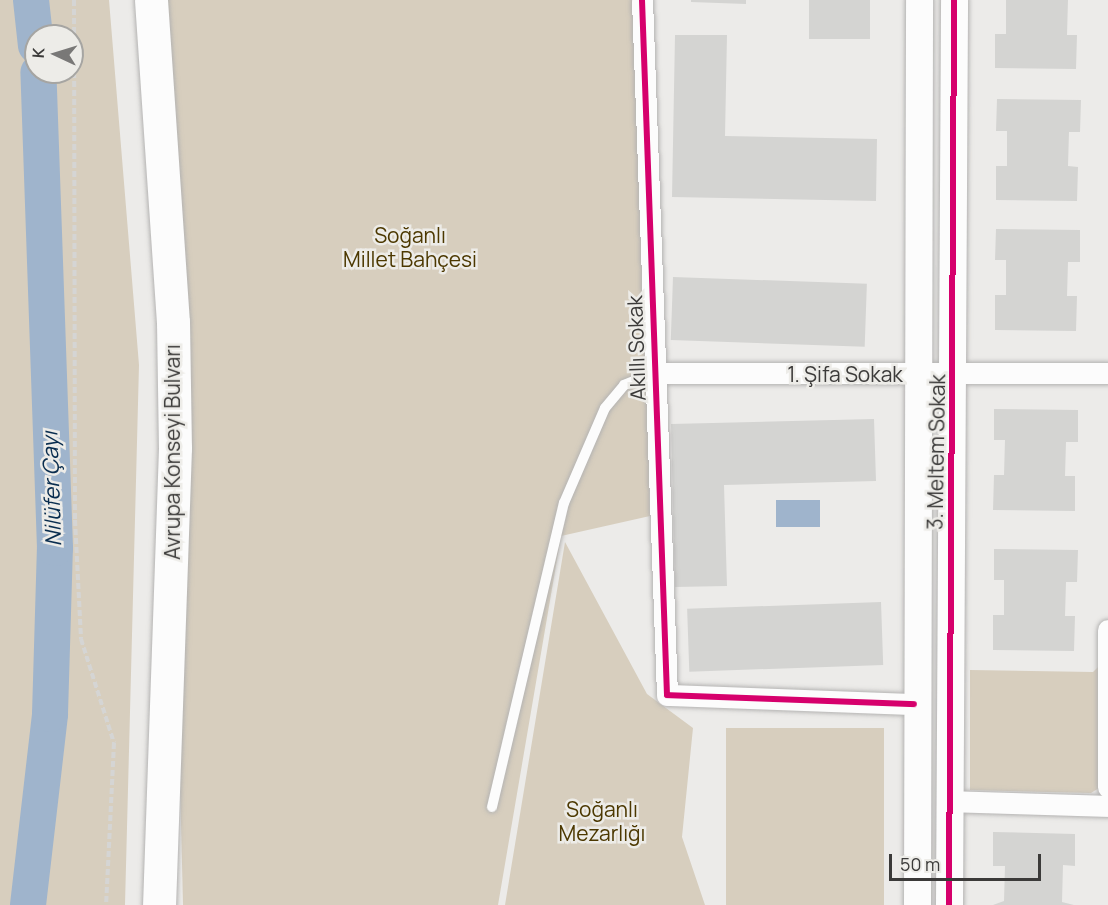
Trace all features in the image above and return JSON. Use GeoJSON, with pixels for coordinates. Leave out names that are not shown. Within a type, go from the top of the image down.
{"type":"FeatureCollection","features":[{"type":"Feature","properties":{"kind":"main road"},"geometry":{"type":"LineString","coordinates":[[133,0],[164,205]]}},
{"type":"Feature","properties":{"kind":"main road","name":"Avrupa Konseyi Bulvarı"},"geometry":{"type":"LineString","coordinates":[[151,0],[176,448],[159,905]]}},
{"type":"Feature","properties":{"kind":"street","name":"Akıllı Sokak"},"geometry":{"type":"LineString","coordinates":[[642,0],[653,373],[667,695],[914,704]]}},
{"type":"Feature","properties":{"kind":"street","name":"3. Meltem Sokak"},"geometry":{"type":"LineString","coordinates":[[917,905],[914,704],[915,375],[920,0]]}},
{"type":"Feature","properties":{"kind":"street","name":"3. Meltem Sokak"},"geometry":{"type":"LineString","coordinates":[[949,905],[954,0]]}},
{"type":"Feature","properties":{"kind":"street","name":"1. Şifa Sokak"},"geometry":{"type":"LineString","coordinates":[[653,373],[953,376],[1108,373]]}},
{"type":"Feature","properties":{"kind":"street"},"geometry":{"type":"LineString","coordinates":[[1108,630],[1108,787]]}},
{"type":"Feature","properties":{"kind":"street"},"geometry":{"type":"LineString","coordinates":[[948,801],[1108,806]]}},
{"type":"Feature","properties":{"kind":"lane"},"geometry":{"type":"LineString","coordinates":[[492,807],[568,492],[613,395],[653,373]]}},
{"type":"Feature","properties":{"kind":"path"},"geometry":{"type":"LineString","coordinates":[[74,0],[75,520],[81,639],[114,743],[106,905]]}},
{"type":"Feature","properties":{"kind":"green space"},"geometry":{"type":"Polygon","coordinates":[[[0,0],[109,0],[139,365],[125,905],[0,905],[0,0]]]}},
{"type":"Feature","properties":{"kind":"green space","name":"Soğanlı Millet Bahçesi"},"geometry":{"type":"Polygon","coordinates":[[[161,0],[641,0],[650,516],[561,536],[498,905],[183,905],[161,0]]]}},
{"type":"Feature","properties":{"kind":"green space","name":"Soğanlı Mezarlığı"},"geometry":{"type":"Polygon","coordinates":[[[565,542],[647,694],[693,728],[682,837],[705,905],[505,905],[565,542]]]}},
{"type":"Feature","properties":{"kind":"green space"},"geometry":{"type":"Polygon","coordinates":[[[1099,666],[1099,788],[1091,793],[970,790],[970,670],[1093,672],[1099,666]]]}},
{"type":"Feature","properties":{"kind":"green space"},"geometry":{"type":"Polygon","coordinates":[[[726,728],[884,728],[884,905],[726,905],[726,728]]]}},
{"type":"Feature","properties":{"kind":"water"},"geometry":{"type":"Polygon","coordinates":[[[776,500],[820,500],[820,527],[776,527],[776,500]]]}},
{"type":"Feature","properties":{"kind":"building"},"geometry":{"type":"Polygon","coordinates":[[[691,0],[746,0],[746,4],[691,2],[691,0]]]}},
{"type":"Feature","properties":{"kind":"building"},"geometry":{"type":"Polygon","coordinates":[[[809,0],[870,0],[870,39],[809,39],[809,0]]]}},
{"type":"Feature","properties":{"kind":"building"},"geometry":{"type":"Polygon","coordinates":[[[1006,0],[1068,0],[1067,35],[1077,35],[1076,69],[995,68],[995,34],[1006,34],[1006,0]]]}},
{"type":"Feature","properties":{"kind":"building"},"geometry":{"type":"Polygon","coordinates":[[[675,35],[727,35],[725,136],[877,139],[876,201],[672,197],[675,35]]]}},
{"type":"Feature","properties":{"kind":"building"},"geometry":{"type":"Polygon","coordinates":[[[997,99],[1081,100],[1080,132],[1069,132],[1068,166],[1078,167],[1077,201],[996,200],[996,166],[1007,166],[1007,131],[996,131],[997,99]]]}},
{"type":"Feature","properties":{"kind":"building"},"geometry":{"type":"Polygon","coordinates":[[[996,229],[1080,230],[1080,262],[1068,262],[1067,296],[1077,296],[1076,331],[995,330],[995,295],[1006,295],[1006,260],[995,260],[996,229]]]}},
{"type":"Feature","properties":{"kind":"building"},"geometry":{"type":"Polygon","coordinates":[[[673,277],[867,284],[865,347],[671,340],[673,277]]]}},
{"type":"Feature","properties":{"kind":"building"},"geometry":{"type":"Polygon","coordinates":[[[994,409],[1078,410],[1078,442],[1066,442],[1065,476],[1075,476],[1075,511],[993,510],[994,475],[1004,475],[1005,440],[994,440],[994,409]]]}},
{"type":"Feature","properties":{"kind":"building"},"geometry":{"type":"Polygon","coordinates":[[[874,419],[876,481],[724,485],[727,586],[675,587],[671,424],[874,419]]]}},
{"type":"Feature","properties":{"kind":"building"},"geometry":{"type":"Polygon","coordinates":[[[994,549],[1078,550],[1077,582],[1066,582],[1065,616],[1075,616],[1074,651],[993,650],[993,615],[1004,615],[1004,580],[994,580],[994,549]]]}},
{"type":"Feature","properties":{"kind":"building"},"geometry":{"type":"Polygon","coordinates":[[[881,602],[883,665],[689,672],[687,609],[881,602]]]}},
{"type":"Feature","properties":{"kind":"building"},"geometry":{"type":"Polygon","coordinates":[[[993,832],[1075,834],[1075,866],[1063,865],[1062,902],[1074,905],[993,905],[1004,901],[1005,866],[993,866],[993,832]]]}},
{"type":"Feature","properties":{"kind":"waterway","name":"Nilüfer Çayı"},"geometry":{"type":"LineString","coordinates":[[31,0],[34,24]]}},
{"type":"Feature","properties":{"kind":"waterway","name":"Nilüfer Çayı"},"geometry":{"type":"LineString","coordinates":[[28,905],[50,714],[55,548],[38,84]]}},
{"type":"Feature","properties":{"kind":"cycle path"},"geometry":{"type":"LineString","coordinates":[[642,0],[667,695],[914,704]]}},
{"type":"Feature","properties":{"kind":"cycle path"},"geometry":{"type":"LineString","coordinates":[[949,905],[954,0]]}}]}
